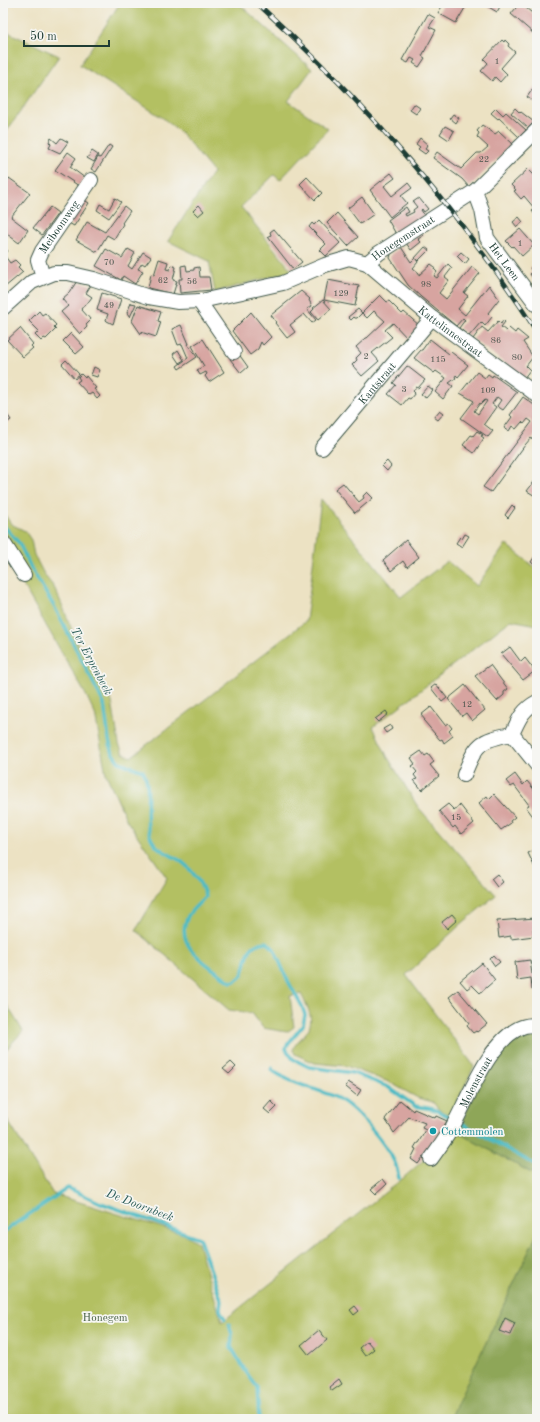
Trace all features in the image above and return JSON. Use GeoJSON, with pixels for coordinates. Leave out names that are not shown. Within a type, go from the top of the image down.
{"type":"FeatureCollection","features":[{"type":"Feature","properties":{"kind":"street","name":"Honegemstraat"},"geometry":{"type":"LineString","coordinates":[[3,308],[32,282],[54,273],[68,273],[94,279],[149,297],[178,302],[199,301],[283,283],[325,265],[349,258],[367,263],[379,252],[475,191],[537,130]]}},
{"type":"Feature","properties":{"kind":"street","name":"Meiboomweg"},"geometry":{"type":"LineString","coordinates":[[43,277],[38,260],[42,251],[91,180]]}},
{"type":"Feature","properties":{"kind":"street","name":"Het Leen"},"geometry":{"type":"LineString","coordinates":[[475,191],[482,210],[487,238],[537,305]]}},
{"type":"Feature","properties":{"kind":"street","name":"Kattelinnestraat"},"geometry":{"type":"LineString","coordinates":[[367,263],[432,318],[537,395]]}},
{"type":"Feature","properties":{"kind":"street"},"geometry":{"type":"LineString","coordinates":[[199,301],[234,352]]}},
{"type":"Feature","properties":{"kind":"street","name":"Kantstraat"},"geometry":{"type":"LineString","coordinates":[[322,448],[432,318]]}},
{"type":"Feature","properties":{"kind":"street"},"geometry":{"type":"LineString","coordinates":[[3,542],[24,575]]}},
{"type":"Feature","properties":{"kind":"street"},"geometry":{"type":"LineString","coordinates":[[512,734],[520,715],[529,706],[537,702]]}},
{"type":"Feature","properties":{"kind":"street"},"geometry":{"type":"LineString","coordinates":[[512,734],[537,765]]}},
{"type":"Feature","properties":{"kind":"street"},"geometry":{"type":"LineString","coordinates":[[464,775],[472,755],[479,745],[495,737],[512,734]]}},
{"type":"Feature","properties":{"kind":"street","name":"Molenstraat"},"geometry":{"type":"LineString","coordinates":[[431,1159],[455,1122],[482,1068],[494,1051],[508,1036],[521,1027],[537,1025]]}},
{"type":"Feature","properties":{"kind":"green space"},"geometry":{"type":"Polygon","coordinates":[[[120,3],[238,3],[312,69],[288,101],[328,129],[280,180],[274,175],[241,207],[292,271],[215,292],[209,261],[168,241],[213,172],[183,135],[163,118],[80,65],[120,3]]]}},
{"type":"Feature","properties":{"kind":"green space"},"geometry":{"type":"Polygon","coordinates":[[[3,30],[59,56],[4,135],[3,135],[3,30]]]}},
{"type":"Feature","properties":{"kind":"green space"},"geometry":{"type":"Polygon","coordinates":[[[321,499],[401,597],[447,561],[477,586],[506,544],[537,569],[537,625],[511,620],[373,727],[387,756],[418,807],[496,895],[460,925],[406,975],[474,1066],[451,1116],[439,1110],[433,1102],[418,1098],[389,1082],[346,1066],[315,1063],[295,1054],[293,1050],[296,1043],[308,1030],[311,1020],[301,994],[290,996],[294,1027],[287,1032],[263,1028],[252,1013],[229,1010],[136,930],[167,878],[127,821],[106,774],[95,714],[86,695],[8,559],[3,562],[3,512],[11,524],[25,531],[31,540],[34,555],[45,576],[54,587],[75,638],[87,660],[101,679],[112,702],[119,744],[123,753],[131,757],[306,621],[321,499]]]}},
{"type":"Feature","properties":{"kind":"green space"},"geometry":{"type":"Polygon","coordinates":[[[3,999],[23,1031],[3,1053],[3,999]]]}},
{"type":"Feature","properties":{"kind":"green space"},"geometry":{"type":"Polygon","coordinates":[[[529,1031],[537,1040],[537,1176],[457,1132],[482,1077],[499,1053],[517,1035],[529,1031]]]}},
{"type":"Feature","properties":{"kind":"green space","name":"Honegem"},"geometry":{"type":"Polygon","coordinates":[[[3,1113],[53,1194],[186,1235],[198,1243],[222,1322],[402,1179],[426,1158],[447,1121],[457,1132],[537,1176],[537,1234],[450,1419],[3,1419],[3,1113]]]}},
{"type":"Feature","properties":{"kind":"green space"},"geometry":{"type":"Polygon","coordinates":[[[537,1234],[536,1419],[450,1419],[537,1234]]]}},
{"type":"Feature","properties":{"kind":"building"},"geometry":{"type":"Polygon","coordinates":[[[444,3],[468,3],[456,23],[438,13],[444,3]]]}},
{"type":"Feature","properties":{"kind":"building"},"geometry":{"type":"Polygon","coordinates":[[[482,3],[502,3],[497,12],[482,3]]]}},
{"type":"Feature","properties":{"kind":"building"},"geometry":{"type":"Polygon","coordinates":[[[520,3],[537,17],[537,28],[533,33],[511,14],[520,3]]]}},
{"type":"Feature","properties":{"kind":"building"},"geometry":{"type":"Polygon","coordinates":[[[428,14],[435,18],[429,27],[436,30],[422,56],[425,58],[419,67],[413,63],[415,60],[411,58],[408,63],[402,60],[428,14]]]}},
{"type":"Feature","properties":{"kind":"building"},"geometry":{"type":"Polygon","coordinates":[[[502,40],[504,42],[505,40],[509,44],[508,46],[515,52],[501,68],[507,74],[500,82],[495,77],[492,81],[481,71],[488,63],[484,59],[502,40]]]}},
{"type":"Feature","properties":{"kind":"building"},"geometry":{"type":"Polygon","coordinates":[[[535,86],[537,88],[537,104],[527,97],[535,86]]]}},
{"type":"Feature","properties":{"kind":"building"},"geometry":{"type":"Polygon","coordinates":[[[414,104],[420,108],[416,114],[410,110],[414,104]]]}},
{"type":"Feature","properties":{"kind":"building"},"geometry":{"type":"Polygon","coordinates":[[[496,108],[503,115],[506,112],[526,130],[519,137],[499,118],[498,119],[491,113],[496,108]]]}},
{"type":"Feature","properties":{"kind":"building"},"geometry":{"type":"Polygon","coordinates":[[[515,108],[534,122],[528,128],[511,113],[515,108]]]}},
{"type":"Feature","properties":{"kind":"building"},"geometry":{"type":"Polygon","coordinates":[[[453,114],[459,118],[456,123],[450,118],[453,114]]]}},
{"type":"Feature","properties":{"kind":"building"},"geometry":{"type":"Polygon","coordinates":[[[482,125],[495,134],[499,131],[513,144],[469,187],[462,179],[433,158],[437,152],[461,169],[477,153],[481,153],[488,147],[477,137],[479,133],[477,131],[482,125]]]}},
{"type":"Feature","properties":{"kind":"building"},"geometry":{"type":"Polygon","coordinates":[[[445,126],[454,131],[449,140],[440,134],[445,126]]]}},
{"type":"Feature","properties":{"kind":"building"},"geometry":{"type":"Polygon","coordinates":[[[51,138],[57,143],[61,138],[68,142],[60,153],[49,148],[51,138]]]}},
{"type":"Feature","properties":{"kind":"building"},"geometry":{"type":"Polygon","coordinates":[[[420,138],[428,145],[425,149],[428,151],[425,154],[418,149],[420,147],[416,144],[420,138]]]}},
{"type":"Feature","properties":{"kind":"building"},"geometry":{"type":"Polygon","coordinates":[[[109,145],[112,147],[96,172],[91,169],[98,157],[100,158],[109,145]]]}},
{"type":"Feature","properties":{"kind":"building"},"geometry":{"type":"Polygon","coordinates":[[[92,151],[98,155],[94,162],[87,158],[92,151]]]}},
{"type":"Feature","properties":{"kind":"building"},"geometry":{"type":"Polygon","coordinates":[[[68,152],[76,158],[70,167],[85,178],[79,186],[55,170],[68,152]]]}},
{"type":"Feature","properties":{"kind":"building"},"geometry":{"type":"Polygon","coordinates":[[[528,169],[537,178],[537,182],[535,184],[537,185],[537,217],[532,211],[535,209],[524,196],[521,199],[511,185],[528,169]]]}},
{"type":"Feature","properties":{"kind":"building"},"geometry":{"type":"Polygon","coordinates":[[[391,173],[395,178],[384,186],[392,196],[408,183],[412,188],[401,196],[407,203],[390,217],[370,190],[391,173]]]}},
{"type":"Feature","properties":{"kind":"building"},"geometry":{"type":"Polygon","coordinates":[[[307,177],[322,193],[315,200],[300,184],[307,177]]]}},
{"type":"Feature","properties":{"kind":"building"},"geometry":{"type":"Polygon","coordinates":[[[9,178],[30,193],[11,217],[28,230],[19,243],[3,231],[3,187],[9,178]]]}},
{"type":"Feature","properties":{"kind":"building"},"geometry":{"type":"Polygon","coordinates":[[[362,197],[374,214],[360,224],[348,208],[362,197]]]}},
{"type":"Feature","properties":{"kind":"building"},"geometry":{"type":"Polygon","coordinates":[[[81,198],[89,203],[74,226],[65,221],[81,198]]]}},
{"type":"Feature","properties":{"kind":"building"},"geometry":{"type":"Polygon","coordinates":[[[115,198],[121,202],[109,218],[97,210],[100,204],[109,209],[115,198]]]}},
{"type":"Feature","properties":{"kind":"building"},"geometry":{"type":"Polygon","coordinates":[[[419,198],[428,209],[424,212],[422,209],[421,210],[425,216],[396,234],[388,220],[406,207],[409,212],[405,214],[406,216],[414,212],[413,210],[417,207],[413,202],[419,198]]]}},
{"type":"Feature","properties":{"kind":"building"},"geometry":{"type":"Polygon","coordinates":[[[199,205],[204,211],[198,216],[193,211],[199,205]]]}},
{"type":"Feature","properties":{"kind":"building"},"geometry":{"type":"Polygon","coordinates":[[[124,206],[130,211],[122,223],[123,224],[114,239],[107,235],[97,252],[76,240],[87,222],[105,232],[124,206]]]}},
{"type":"Feature","properties":{"kind":"building"},"geometry":{"type":"Polygon","coordinates":[[[50,207],[58,213],[42,235],[33,228],[50,207]]]}},
{"type":"Feature","properties":{"kind":"building"},"geometry":{"type":"Polygon","coordinates":[[[337,213],[358,237],[348,246],[327,223],[337,213]]]}},
{"type":"Feature","properties":{"kind":"building"},"geometry":{"type":"Polygon","coordinates":[[[519,217],[523,222],[517,227],[513,222],[519,217]]]}},
{"type":"Feature","properties":{"kind":"building"},"geometry":{"type":"Polygon","coordinates":[[[319,220],[340,243],[326,256],[320,250],[326,244],[309,227],[312,223],[314,225],[319,220]]]}},
{"type":"Feature","properties":{"kind":"building"},"geometry":{"type":"Polygon","coordinates":[[[274,229],[302,262],[293,269],[268,237],[271,235],[270,232],[274,229]]]}},
{"type":"Feature","properties":{"kind":"building"},"geometry":{"type":"Polygon","coordinates":[[[520,229],[534,245],[522,256],[506,241],[520,229]]]}},
{"type":"Feature","properties":{"kind":"building"},"geometry":{"type":"Polygon","coordinates":[[[422,233],[424,235],[418,239],[421,242],[411,250],[406,243],[422,233]]]}},
{"type":"Feature","properties":{"kind":"building"},"geometry":{"type":"Polygon","coordinates":[[[3,246],[8,251],[4,255],[10,263],[15,260],[20,265],[18,267],[23,272],[5,287],[3,284],[3,246]]]}},
{"type":"Feature","properties":{"kind":"building"},"geometry":{"type":"Polygon","coordinates":[[[401,247],[411,262],[415,258],[418,262],[413,268],[419,273],[419,275],[431,264],[435,267],[434,269],[437,272],[434,276],[437,278],[448,264],[452,268],[445,277],[449,280],[439,293],[446,299],[472,267],[480,273],[464,293],[468,296],[458,309],[465,315],[489,285],[499,299],[488,313],[492,317],[485,326],[481,322],[469,336],[459,328],[465,320],[463,318],[456,326],[408,285],[390,258],[391,254],[401,247]]]}},
{"type":"Feature","properties":{"kind":"building"},"geometry":{"type":"Polygon","coordinates":[[[425,247],[429,250],[418,261],[415,258],[425,247]]]}},
{"type":"Feature","properties":{"kind":"building"},"geometry":{"type":"Polygon","coordinates":[[[106,249],[122,258],[128,249],[135,253],[128,266],[132,269],[143,252],[151,257],[145,265],[142,263],[138,269],[143,271],[135,284],[123,276],[121,280],[96,266],[106,249]]]}},
{"type":"Feature","properties":{"kind":"building"},"geometry":{"type":"Polygon","coordinates":[[[461,252],[469,259],[465,264],[457,256],[461,252]]]}},
{"type":"Feature","properties":{"kind":"building"},"geometry":{"type":"Polygon","coordinates":[[[159,259],[168,262],[166,269],[170,270],[171,265],[176,267],[173,280],[177,281],[173,294],[148,288],[151,274],[154,275],[159,259]]]}},
{"type":"Feature","properties":{"kind":"building"},"geometry":{"type":"Polygon","coordinates":[[[537,263],[537,284],[530,274],[533,272],[530,268],[537,263]]]}},
{"type":"Feature","properties":{"kind":"building"},"geometry":{"type":"Polygon","coordinates":[[[186,265],[187,271],[194,270],[194,268],[199,267],[200,277],[209,277],[211,290],[180,293],[179,279],[182,279],[181,266],[186,265]]]}},
{"type":"Feature","properties":{"kind":"building"},"geometry":{"type":"Polygon","coordinates":[[[328,280],[359,286],[355,306],[324,300],[328,280]]]}},
{"type":"Feature","properties":{"kind":"building"},"geometry":{"type":"Polygon","coordinates":[[[77,281],[81,284],[81,282],[91,285],[86,293],[92,297],[81,309],[91,320],[80,334],[61,312],[68,306],[62,299],[69,293],[77,281]]]}},
{"type":"Feature","properties":{"kind":"building"},"geometry":{"type":"Polygon","coordinates":[[[301,291],[310,299],[309,300],[312,306],[307,309],[316,320],[312,323],[304,314],[290,325],[295,332],[287,338],[275,323],[276,322],[271,315],[301,291]]]}},
{"type":"Feature","properties":{"kind":"building"},"geometry":{"type":"Polygon","coordinates":[[[102,293],[121,299],[113,324],[106,320],[108,314],[97,310],[102,293]]]}},
{"type":"Feature","properties":{"kind":"building"},"geometry":{"type":"Polygon","coordinates":[[[380,295],[387,302],[389,301],[402,314],[404,312],[420,326],[408,339],[393,323],[385,330],[392,337],[372,353],[379,361],[362,376],[352,365],[361,353],[356,347],[385,321],[374,311],[367,318],[362,313],[380,295]]]}},
{"type":"Feature","properties":{"kind":"building"},"geometry":{"type":"Polygon","coordinates":[[[323,300],[331,309],[318,320],[311,312],[314,309],[313,308],[323,300]]]}},
{"type":"Feature","properties":{"kind":"building"},"geometry":{"type":"Polygon","coordinates":[[[131,303],[136,304],[130,317],[127,313],[131,303]]]}},
{"type":"Feature","properties":{"kind":"building"},"geometry":{"type":"Polygon","coordinates":[[[138,305],[161,312],[158,321],[161,322],[156,337],[141,332],[141,334],[132,321],[138,305]]]}},
{"type":"Feature","properties":{"kind":"building"},"geometry":{"type":"Polygon","coordinates":[[[358,309],[362,313],[357,318],[354,317],[351,320],[348,317],[358,309]]]}},
{"type":"Feature","properties":{"kind":"building"},"geometry":{"type":"Polygon","coordinates":[[[39,311],[42,315],[45,313],[56,325],[54,327],[56,329],[46,339],[44,338],[41,341],[35,335],[39,331],[29,321],[39,311]]]}},
{"type":"Feature","properties":{"kind":"building"},"geometry":{"type":"Polygon","coordinates":[[[251,312],[271,337],[263,345],[261,342],[258,349],[250,355],[232,331],[251,312]]]}},
{"type":"Feature","properties":{"kind":"building"},"geometry":{"type":"Polygon","coordinates":[[[503,320],[505,322],[501,327],[506,331],[509,328],[515,333],[517,330],[528,339],[523,342],[533,357],[526,366],[530,370],[524,378],[473,339],[482,327],[488,332],[498,321],[501,324],[503,320]]]}},
{"type":"Feature","properties":{"kind":"building"},"geometry":{"type":"Polygon","coordinates":[[[181,325],[189,344],[187,344],[197,357],[179,369],[177,366],[188,358],[182,344],[178,345],[172,329],[181,325]]]}},
{"type":"Feature","properties":{"kind":"building"},"geometry":{"type":"Polygon","coordinates":[[[20,328],[33,344],[31,346],[33,348],[23,357],[7,340],[20,328]]]}},
{"type":"Feature","properties":{"kind":"building"},"geometry":{"type":"Polygon","coordinates":[[[71,333],[84,347],[76,354],[63,341],[71,333]]]}},
{"type":"Feature","properties":{"kind":"building"},"geometry":{"type":"Polygon","coordinates":[[[203,339],[224,372],[209,382],[205,376],[207,374],[206,372],[200,375],[197,370],[204,366],[192,346],[203,339]]]}},
{"type":"Feature","properties":{"kind":"building"},"geometry":{"type":"Polygon","coordinates":[[[430,339],[449,354],[451,352],[468,365],[458,377],[456,375],[456,378],[449,383],[453,386],[443,399],[435,392],[446,378],[436,371],[434,373],[414,358],[430,339]]]}},
{"type":"Feature","properties":{"kind":"building"},"geometry":{"type":"Polygon","coordinates":[[[178,350],[184,360],[179,363],[173,354],[178,350]]]}},
{"type":"Feature","properties":{"kind":"building"},"geometry":{"type":"Polygon","coordinates":[[[238,353],[248,367],[241,373],[230,359],[238,353]]]}},
{"type":"Feature","properties":{"kind":"building"},"geometry":{"type":"Polygon","coordinates":[[[66,360],[79,374],[75,379],[62,364],[66,360]]]}},
{"type":"Feature","properties":{"kind":"building"},"geometry":{"type":"Polygon","coordinates":[[[407,366],[425,380],[418,388],[416,387],[413,391],[415,393],[402,405],[388,394],[396,385],[393,383],[407,366]]]}},
{"type":"Feature","properties":{"kind":"building"},"geometry":{"type":"Polygon","coordinates":[[[94,367],[100,370],[97,377],[91,375],[94,367]]]}},
{"type":"Feature","properties":{"kind":"building"},"geometry":{"type":"Polygon","coordinates":[[[477,372],[485,378],[488,374],[492,377],[493,375],[517,392],[503,410],[497,406],[501,400],[497,397],[492,404],[496,407],[484,424],[493,431],[488,437],[461,418],[474,401],[460,393],[477,372]],[[485,400],[481,404],[480,403],[474,411],[478,414],[487,401],[485,400]]]}},
{"type":"Feature","properties":{"kind":"building"},"geometry":{"type":"Polygon","coordinates":[[[81,374],[85,378],[86,376],[96,388],[94,389],[100,396],[97,399],[92,393],[89,395],[77,382],[80,380],[78,377],[81,374]]]}},
{"type":"Feature","properties":{"kind":"building"},"geometry":{"type":"Polygon","coordinates":[[[428,386],[433,390],[426,398],[421,394],[428,386]]]}},
{"type":"Feature","properties":{"kind":"building"},"geometry":{"type":"Polygon","coordinates":[[[523,397],[537,407],[537,433],[532,440],[531,438],[525,445],[491,492],[483,487],[532,422],[528,419],[524,424],[522,422],[516,429],[512,426],[509,431],[504,428],[512,417],[510,415],[523,397]]]}},
{"type":"Feature","properties":{"kind":"building"},"geometry":{"type":"Polygon","coordinates":[[[440,410],[444,413],[438,420],[434,417],[440,410]]]}},
{"type":"Feature","properties":{"kind":"building"},"geometry":{"type":"Polygon","coordinates":[[[6,413],[11,420],[3,425],[3,415],[6,413]]]}},
{"type":"Feature","properties":{"kind":"building"},"geometry":{"type":"Polygon","coordinates":[[[477,431],[483,435],[481,436],[484,438],[474,453],[463,445],[471,435],[473,436],[477,431]]]}},
{"type":"Feature","properties":{"kind":"building"},"geometry":{"type":"Polygon","coordinates":[[[387,461],[391,466],[387,471],[382,466],[387,461]]]}},
{"type":"Feature","properties":{"kind":"building"},"geometry":{"type":"Polygon","coordinates":[[[537,478],[537,497],[527,491],[537,478]]]}},
{"type":"Feature","properties":{"kind":"building"},"geometry":{"type":"Polygon","coordinates":[[[343,483],[359,502],[364,498],[363,496],[367,492],[373,498],[355,513],[335,489],[343,483]]]}},
{"type":"Feature","properties":{"kind":"building"},"geometry":{"type":"Polygon","coordinates":[[[512,505],[515,508],[508,518],[505,515],[512,505]]]}},
{"type":"Feature","properties":{"kind":"building"},"geometry":{"type":"Polygon","coordinates":[[[465,534],[469,536],[462,547],[456,543],[460,537],[462,539],[465,534]]]}},
{"type":"Feature","properties":{"kind":"building"},"geometry":{"type":"Polygon","coordinates":[[[406,540],[419,557],[407,567],[403,561],[391,571],[383,560],[406,540]]]}},
{"type":"Feature","properties":{"kind":"building"},"geometry":{"type":"Polygon","coordinates":[[[537,553],[537,565],[536,566],[531,562],[537,553]]]}},
{"type":"Feature","properties":{"kind":"building"},"geometry":{"type":"Polygon","coordinates":[[[510,647],[521,662],[525,658],[535,671],[523,680],[501,654],[510,647]]]}},
{"type":"Feature","properties":{"kind":"building"},"geometry":{"type":"Polygon","coordinates":[[[490,665],[508,689],[497,701],[475,676],[490,665]]]}},
{"type":"Feature","properties":{"kind":"building"},"geometry":{"type":"Polygon","coordinates":[[[436,684],[447,698],[442,702],[431,688],[436,684]]]}},
{"type":"Feature","properties":{"kind":"building"},"geometry":{"type":"Polygon","coordinates":[[[465,685],[485,710],[472,721],[466,713],[462,716],[448,699],[465,685]]]}},
{"type":"Feature","properties":{"kind":"building"},"geometry":{"type":"Polygon","coordinates":[[[431,707],[445,725],[448,723],[452,728],[449,731],[453,736],[444,743],[442,739],[440,740],[424,721],[425,720],[421,715],[431,707]]]}},
{"type":"Feature","properties":{"kind":"building"},"geometry":{"type":"Polygon","coordinates":[[[386,711],[388,714],[378,722],[375,719],[386,711]]]}},
{"type":"Feature","properties":{"kind":"building"},"geometry":{"type":"Polygon","coordinates":[[[390,725],[392,729],[386,733],[383,729],[390,725]]]}},
{"type":"Feature","properties":{"kind":"building"},"geometry":{"type":"Polygon","coordinates":[[[421,751],[425,756],[428,754],[434,762],[430,765],[439,776],[422,790],[414,780],[417,779],[414,775],[417,772],[412,766],[415,764],[411,758],[421,751]]]}},
{"type":"Feature","properties":{"kind":"building"},"geometry":{"type":"Polygon","coordinates":[[[515,774],[523,785],[527,781],[537,793],[537,817],[535,819],[526,807],[529,805],[514,785],[511,787],[506,781],[515,774]]]}},
{"type":"Feature","properties":{"kind":"building"},"geometry":{"type":"Polygon","coordinates":[[[494,794],[515,817],[510,821],[511,823],[501,830],[479,803],[487,796],[489,799],[494,794]]]}},
{"type":"Feature","properties":{"kind":"building"},"geometry":{"type":"Polygon","coordinates":[[[448,804],[454,810],[460,805],[474,823],[461,834],[455,826],[453,828],[439,811],[448,804]]]}},
{"type":"Feature","properties":{"kind":"building"},"geometry":{"type":"Polygon","coordinates":[[[537,849],[537,872],[528,853],[537,849]]]}},
{"type":"Feature","properties":{"kind":"building"},"geometry":{"type":"Polygon","coordinates":[[[497,874],[503,882],[497,887],[491,879],[497,874]]]}},
{"type":"Feature","properties":{"kind":"building"},"geometry":{"type":"Polygon","coordinates":[[[452,914],[457,920],[447,929],[442,922],[452,914]]]}},
{"type":"Feature","properties":{"kind":"building"},"geometry":{"type":"Polygon","coordinates":[[[535,918],[536,929],[533,929],[534,936],[511,939],[511,936],[499,938],[497,921],[535,918]]]}},
{"type":"Feature","properties":{"kind":"building"},"geometry":{"type":"Polygon","coordinates":[[[494,955],[500,962],[495,966],[490,959],[494,955]]]}},
{"type":"Feature","properties":{"kind":"building"},"geometry":{"type":"Polygon","coordinates":[[[530,960],[532,974],[537,973],[537,989],[532,990],[531,978],[517,980],[515,962],[530,960]]]}},
{"type":"Feature","properties":{"kind":"building"},"geometry":{"type":"Polygon","coordinates":[[[482,963],[495,980],[480,993],[472,985],[467,989],[460,981],[482,963]]]}},
{"type":"Feature","properties":{"kind":"building"},"geometry":{"type":"Polygon","coordinates":[[[458,990],[487,1024],[477,1032],[476,1031],[473,1033],[467,1026],[469,1023],[449,997],[458,990]]]}},
{"type":"Feature","properties":{"kind":"building"},"geometry":{"type":"Polygon","coordinates":[[[231,1062],[236,1067],[229,1074],[223,1069],[231,1062]]]}},
{"type":"Feature","properties":{"kind":"building"},"geometry":{"type":"Polygon","coordinates":[[[348,1082],[361,1090],[357,1096],[346,1087],[348,1082]]]}},
{"type":"Feature","properties":{"kind":"building","name":"Cottemmolen"},"geometry":{"type":"Polygon","coordinates":[[[400,1100],[413,1111],[414,1109],[435,1118],[436,1116],[447,1121],[426,1158],[423,1157],[418,1164],[411,1159],[416,1149],[414,1148],[426,1130],[422,1128],[425,1123],[409,1117],[394,1133],[385,1119],[400,1100]]]}},
{"type":"Feature","properties":{"kind":"building"},"geometry":{"type":"Polygon","coordinates":[[[271,1101],[277,1107],[270,1114],[264,1109],[271,1101]]]}},
{"type":"Feature","properties":{"kind":"building"},"geometry":{"type":"Polygon","coordinates":[[[383,1179],[387,1184],[376,1194],[371,1189],[383,1179]]]}},
{"type":"Feature","properties":{"kind":"building"},"geometry":{"type":"Polygon","coordinates":[[[355,1306],[359,1311],[354,1315],[350,1310],[355,1306]]]}},
{"type":"Feature","properties":{"kind":"building"},"geometry":{"type":"Polygon","coordinates":[[[505,1318],[515,1323],[510,1335],[499,1331],[505,1318]]]}},
{"type":"Feature","properties":{"kind":"building"},"geometry":{"type":"Polygon","coordinates":[[[319,1330],[327,1340],[309,1355],[301,1345],[319,1330]]]}},
{"type":"Feature","properties":{"kind":"building"},"geometry":{"type":"Polygon","coordinates":[[[367,1341],[374,1349],[365,1356],[359,1348],[367,1341]]]}},
{"type":"Feature","properties":{"kind":"building"},"geometry":{"type":"Polygon","coordinates":[[[339,1379],[342,1384],[332,1391],[329,1387],[339,1379]]]}},
{"type":"Feature","properties":{"kind":"waterway","name":"Ter Erpenbeek"},"geometry":{"type":"LineString","coordinates":[[3,525],[19,543],[32,570],[55,608],[104,704],[109,740],[113,754],[119,762],[143,771],[147,788],[148,827],[154,843],[160,849],[186,865],[202,888],[205,897],[190,913],[184,927],[185,937],[189,946],[204,962],[231,982],[238,979],[242,974],[251,949],[257,944],[267,942],[274,949],[305,1015],[303,1025],[287,1045],[286,1049],[293,1059],[309,1067],[353,1073],[388,1087],[415,1106],[433,1109],[452,1118]]}},
{"type":"Feature","properties":{"kind":"waterway"},"geometry":{"type":"LineString","coordinates":[[272,1068],[272,1070],[279,1075],[329,1094],[353,1109],[378,1136],[385,1146],[395,1163],[399,1178]]}},
{"type":"Feature","properties":{"kind":"waterway","name":"Ter Erpenbeek"},"geometry":{"type":"LineString","coordinates":[[458,1121],[537,1166]]}},
{"type":"Feature","properties":{"kind":"waterway","name":"De Doornbeek"},"geometry":{"type":"LineString","coordinates":[[3,1232],[68,1188],[101,1203],[199,1238],[221,1299],[220,1310],[225,1319]]}},
{"type":"Feature","properties":{"kind":"waterway","name":"De Doornbeek"},"geometry":{"type":"LineString","coordinates":[[229,1324],[232,1335],[231,1347],[257,1387],[259,1419]]}},
{"type":"Feature","properties":{"kind":"railway"},"geometry":{"type":"LineString","coordinates":[[257,3],[334,78],[408,158],[475,243],[537,332]]}},
{"type":"Feature","properties":{"kind":"place","name":"Cottemmolen"},"geometry":{"type":"Point","coordinates":[433,1131]}}]}
